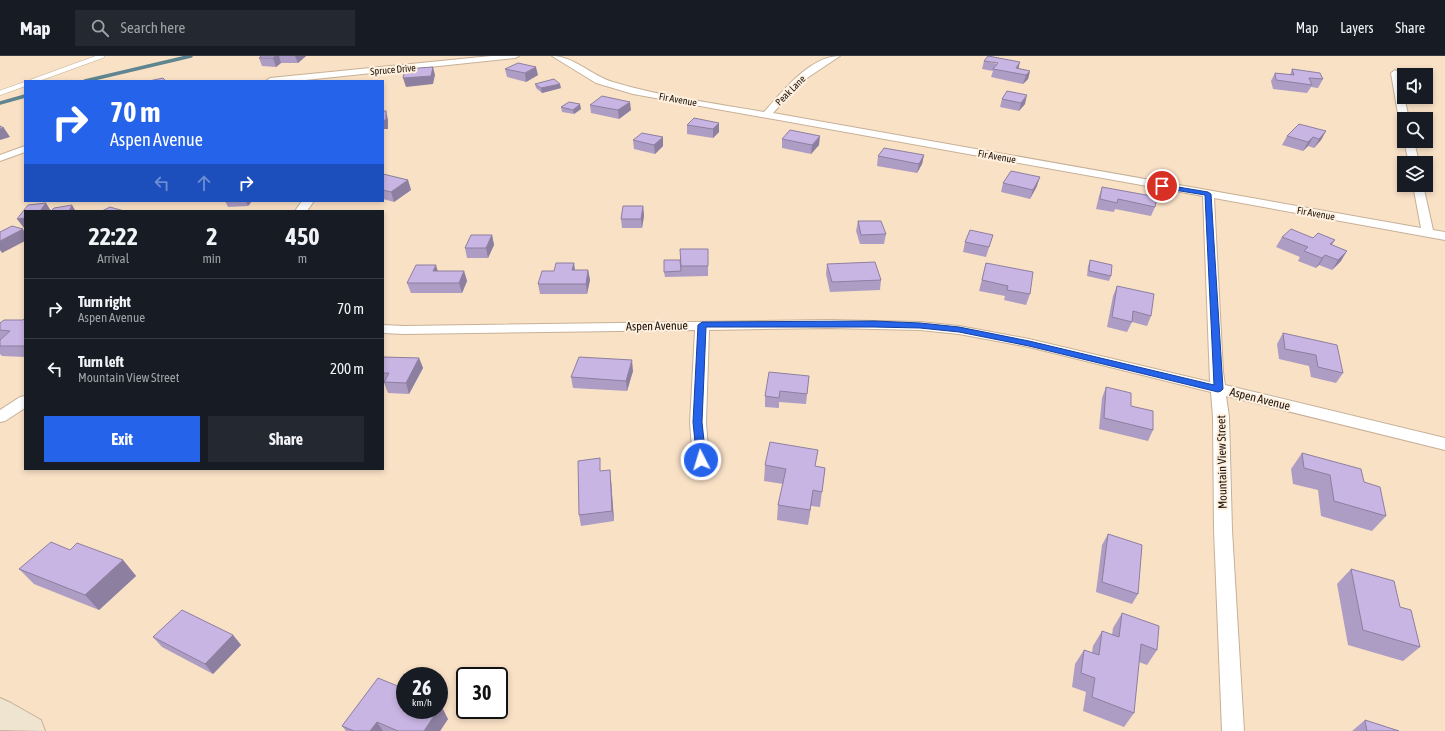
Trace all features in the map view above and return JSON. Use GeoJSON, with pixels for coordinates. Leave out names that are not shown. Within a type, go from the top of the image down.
{"type":"FeatureCollection","features":[{"type":"Feature","properties":{"kind":"street","name":"Spruce Drive"},"geometry":{"type":"LineString","coordinates":[[292,80],[336,78],[515,56]]}},
{"type":"Feature","properties":{"kind":"street","name":"Fir Avenue"},"geometry":{"type":"LineString","coordinates":[[556,56],[599,81],[619,88],[1445,236]]}},
{"type":"Feature","properties":{"kind":"street","name":"Peak Lane"},"geometry":{"type":"LineString","coordinates":[[766,115],[798,80],[819,65],[836,56]]}},
{"type":"Feature","properties":{"kind":"street"},"geometry":{"type":"LineString","coordinates":[[1395,73],[1403,112]]}},
{"type":"Feature","properties":{"kind":"street"},"geometry":{"type":"LineString","coordinates":[[0,158],[24,149]]}},
{"type":"Feature","properties":{"kind":"street"},"geometry":{"type":"LineString","coordinates":[[1419,192],[1428,233]]}},
{"type":"Feature","properties":{"kind":"street","name":"Mountain View Street"},"geometry":{"type":"LineString","coordinates":[[1208,194],[1218,389],[1222,417],[1223,530],[1233,731]]}},
{"type":"Feature","properties":{"kind":"street","name":"Aspen Avenue"},"geometry":{"type":"LineString","coordinates":[[384,328],[404,330],[874,324],[920,326],[959,330],[1029,343],[1445,444]]}},
{"type":"Feature","properties":{"kind":"street"},"geometry":{"type":"LineString","coordinates":[[701,460],[698,422],[702,325]]}},
{"type":"Feature","properties":{"kind":"street"},"geometry":{"type":"LineString","coordinates":[[0,417],[24,402]]}},
{"type":"Feature","properties":{"kind":"street"},"geometry":{"type":"LineString","coordinates":[[0,713],[30,731]]}},
{"type":"Feature","properties":{"kind":"lane"},"geometry":{"type":"LineString","coordinates":[[36,80],[102,56]]}},
{"type":"Feature","properties":{"kind":"lane"},"geometry":{"type":"LineString","coordinates":[[0,93],[24,84]]}},
{"type":"Feature","properties":{"kind":"building"},"geometry":{"type":"Polygon","coordinates":[[[261,56],[276,56],[273,58],[259,58],[261,56]]]}},
{"type":"Feature","properties":{"kind":"building"},"geometry":{"type":"Polygon","coordinates":[[[988,56],[1020,62],[1016,68],[1030,71],[1026,75],[993,69],[998,63],[984,61],[988,56]]]}},
{"type":"Feature","properties":{"kind":"building"},"geometry":{"type":"Polygon","coordinates":[[[518,63],[536,67],[525,73],[505,69],[518,63]]]}},
{"type":"Feature","properties":{"kind":"building"},"geometry":{"type":"Polygon","coordinates":[[[433,67],[431,76],[403,78],[405,69],[433,67]]]}},
{"type":"Feature","properties":{"kind":"building"},"geometry":{"type":"Polygon","coordinates":[[[1292,69],[1320,73],[1323,79],[1309,78],[1312,85],[1276,80],[1275,73],[1294,75],[1292,69]]]}},
{"type":"Feature","properties":{"kind":"building"},"geometry":{"type":"Polygon","coordinates":[[[163,78],[165,80],[154,80],[163,78]]]}},
{"type":"Feature","properties":{"kind":"building"},"geometry":{"type":"Polygon","coordinates":[[[554,79],[560,84],[541,88],[535,84],[554,79]]]}},
{"type":"Feature","properties":{"kind":"building"},"geometry":{"type":"Polygon","coordinates":[[[1007,91],[1027,95],[1021,103],[1002,99],[1007,91]]]}},
{"type":"Feature","properties":{"kind":"building"},"geometry":{"type":"Polygon","coordinates":[[[602,96],[630,102],[618,110],[590,105],[602,96]]]}},
{"type":"Feature","properties":{"kind":"building"},"geometry":{"type":"Polygon","coordinates":[[[569,102],[580,104],[573,110],[561,107],[569,102]]]}},
{"type":"Feature","properties":{"kind":"building"},"geometry":{"type":"Polygon","coordinates":[[[384,111],[386,111],[386,120],[384,120],[384,111]]]}},
{"type":"Feature","properties":{"kind":"building"},"geometry":{"type":"Polygon","coordinates":[[[694,118],[719,123],[713,129],[687,125],[694,118]]]}},
{"type":"Feature","properties":{"kind":"building"},"geometry":{"type":"Polygon","coordinates":[[[1299,124],[1326,131],[1319,139],[1313,137],[1308,142],[1287,136],[1299,124]]]}},
{"type":"Feature","properties":{"kind":"building"},"geometry":{"type":"Polygon","coordinates":[[[790,130],[820,136],[812,145],[782,139],[790,130]]]}},
{"type":"Feature","properties":{"kind":"building"},"geometry":{"type":"Polygon","coordinates":[[[642,133],[663,137],[654,145],[633,140],[642,133]]]}},
{"type":"Feature","properties":{"kind":"building"},"geometry":{"type":"Polygon","coordinates":[[[884,148],[924,155],[919,164],[878,156],[884,148]]]}},
{"type":"Feature","properties":{"kind":"building"},"geometry":{"type":"Polygon","coordinates":[[[1011,171],[1040,177],[1033,190],[1003,183],[1011,171]]]}},
{"type":"Feature","properties":{"kind":"building"},"geometry":{"type":"Polygon","coordinates":[[[384,174],[408,180],[391,192],[384,190],[384,174]]]}},
{"type":"Feature","properties":{"kind":"building"},"geometry":{"type":"Polygon","coordinates":[[[1102,187],[1157,197],[1155,207],[1118,199],[1117,203],[1100,199],[1102,187]]]}},
{"type":"Feature","properties":{"kind":"building"},"geometry":{"type":"Polygon","coordinates":[[[46,203],[41,210],[24,210],[28,205],[46,203]]]}},
{"type":"Feature","properties":{"kind":"building"},"geometry":{"type":"Polygon","coordinates":[[[72,205],[70,210],[52,210],[54,208],[72,205]]]}},
{"type":"Feature","properties":{"kind":"building"},"geometry":{"type":"Polygon","coordinates":[[[623,206],[643,206],[641,219],[621,219],[623,206]]]}},
{"type":"Feature","properties":{"kind":"building"},"geometry":{"type":"Polygon","coordinates":[[[110,207],[120,210],[104,210],[110,207]]]}},
{"type":"Feature","properties":{"kind":"building"},"geometry":{"type":"Polygon","coordinates":[[[24,210],[24,218],[17,219],[24,210]]]}},
{"type":"Feature","properties":{"kind":"building"},"geometry":{"type":"Polygon","coordinates":[[[858,221],[881,221],[886,234],[861,235],[858,221]]]}},
{"type":"Feature","properties":{"kind":"building"},"geometry":{"type":"Polygon","coordinates":[[[12,226],[23,229],[0,241],[0,232],[12,226]]]}},
{"type":"Feature","properties":{"kind":"building"},"geometry":{"type":"Polygon","coordinates":[[[1291,229],[1313,238],[1318,233],[1335,240],[1330,244],[1347,251],[1338,260],[1325,255],[1322,258],[1304,251],[1308,247],[1282,237],[1291,229]]]}},
{"type":"Feature","properties":{"kind":"building"},"geometry":{"type":"Polygon","coordinates":[[[970,230],[993,235],[989,247],[965,242],[970,230]]]}},
{"type":"Feature","properties":{"kind":"building"},"geometry":{"type":"Polygon","coordinates":[[[471,235],[492,235],[486,248],[465,248],[471,235]]]}},
{"type":"Feature","properties":{"kind":"building"},"geometry":{"type":"Polygon","coordinates":[[[680,249],[708,249],[708,266],[681,266],[680,249]]]}},
{"type":"Feature","properties":{"kind":"building"},"geometry":{"type":"Polygon","coordinates":[[[664,260],[680,260],[681,271],[664,272],[664,260]]]}},
{"type":"Feature","properties":{"kind":"building"},"geometry":{"type":"Polygon","coordinates":[[[1090,260],[1112,265],[1111,276],[1089,271],[1090,260]]]}},
{"type":"Feature","properties":{"kind":"building"},"geometry":{"type":"Polygon","coordinates":[[[875,262],[881,280],[832,282],[827,264],[875,262]]]}},
{"type":"Feature","properties":{"kind":"building"},"geometry":{"type":"Polygon","coordinates":[[[556,263],[574,263],[572,270],[588,270],[586,284],[538,284],[542,271],[554,271],[556,263]]]}},
{"type":"Feature","properties":{"kind":"building"},"geometry":{"type":"Polygon","coordinates":[[[986,263],[1033,272],[1030,294],[1007,290],[1008,286],[982,280],[986,263]]]}},
{"type":"Feature","properties":{"kind":"building"},"geometry":{"type":"Polygon","coordinates":[[[416,265],[436,265],[433,271],[464,271],[459,283],[407,283],[416,265]]]}},
{"type":"Feature","properties":{"kind":"building"},"geometry":{"type":"Polygon","coordinates":[[[1117,286],[1154,294],[1151,316],[1133,311],[1132,322],[1112,317],[1117,286]]]}},
{"type":"Feature","properties":{"kind":"building"},"geometry":{"type":"Polygon","coordinates":[[[24,319],[24,346],[0,346],[0,340],[10,331],[0,330],[0,323],[4,320],[24,319]]]}},
{"type":"Feature","properties":{"kind":"building"},"geometry":{"type":"Polygon","coordinates":[[[1283,333],[1337,345],[1343,373],[1318,367],[1316,355],[1285,349],[1283,333]]]}},
{"type":"Feature","properties":{"kind":"building"},"geometry":{"type":"Polygon","coordinates":[[[384,357],[419,358],[406,383],[384,382],[389,373],[384,373],[384,357]]]}},
{"type":"Feature","properties":{"kind":"building"},"geometry":{"type":"Polygon","coordinates":[[[579,357],[632,360],[626,381],[571,377],[579,357]]]}},
{"type":"Feature","properties":{"kind":"building"},"geometry":{"type":"Polygon","coordinates":[[[769,372],[809,376],[807,394],[780,391],[779,398],[765,396],[769,372]]]}},
{"type":"Feature","properties":{"kind":"building"},"geometry":{"type":"Polygon","coordinates":[[[1106,387],[1131,393],[1131,406],[1153,411],[1153,430],[1104,418],[1106,387]]]}},
{"type":"Feature","properties":{"kind":"building"},"geometry":{"type":"Polygon","coordinates":[[[770,442],[818,450],[815,466],[825,468],[822,492],[813,490],[810,510],[778,505],[786,469],[765,465],[770,442]]]}},
{"type":"Feature","properties":{"kind":"building"},"geometry":{"type":"Polygon","coordinates":[[[1302,453],[1361,469],[1364,482],[1380,487],[1386,516],[1334,501],[1330,475],[1304,468],[1302,453]]]}},
{"type":"Feature","properties":{"kind":"building"},"geometry":{"type":"Polygon","coordinates":[[[600,458],[600,471],[610,470],[612,511],[579,515],[578,461],[600,458]]]}},
{"type":"Feature","properties":{"kind":"building"},"geometry":{"type":"Polygon","coordinates":[[[1108,534],[1142,545],[1138,594],[1102,582],[1108,534]]]}},
{"type":"Feature","properties":{"kind":"building"},"geometry":{"type":"Polygon","coordinates":[[[51,542],[70,550],[77,543],[123,560],[85,595],[19,569],[51,542]]]}},
{"type":"Feature","properties":{"kind":"building"},"geometry":{"type":"Polygon","coordinates":[[[1351,569],[1394,581],[1400,607],[1411,610],[1420,647],[1363,630],[1351,569]]]}},
{"type":"Feature","properties":{"kind":"building"},"geometry":{"type":"Polygon","coordinates":[[[182,610],[233,635],[205,664],[153,637],[182,610]]]}},
{"type":"Feature","properties":{"kind":"building"},"geometry":{"type":"Polygon","coordinates":[[[1122,613],[1159,626],[1157,650],[1141,644],[1134,713],[1092,697],[1095,678],[1081,673],[1084,650],[1099,655],[1102,631],[1119,637],[1122,613]]]}},
{"type":"Feature","properties":{"kind":"building"},"geometry":{"type":"Polygon","coordinates":[[[378,678],[396,685],[396,719],[432,719],[424,731],[398,731],[377,722],[370,731],[354,731],[342,726],[378,678]]]}},
{"type":"Feature","properties":{"kind":"building"},"geometry":{"type":"Polygon","coordinates":[[[1365,720],[1399,731],[1367,731],[1365,720]]]}},
{"type":"Feature","properties":{"kind":"waterway"},"geometry":{"type":"LineString","coordinates":[[89,80],[191,56]]}},
{"type":"Feature","properties":{"kind":"waterway"},"geometry":{"type":"LineString","coordinates":[[0,103],[24,96]]}},
{"type":"Feature","properties":{"kind":"route"},"geometry":{"type":"LineString","coordinates":[[701,460],[698,422],[702,325],[874,324],[920,326],[959,330],[999,336],[1218,389],[1208,194],[1162,186]]}}]}
